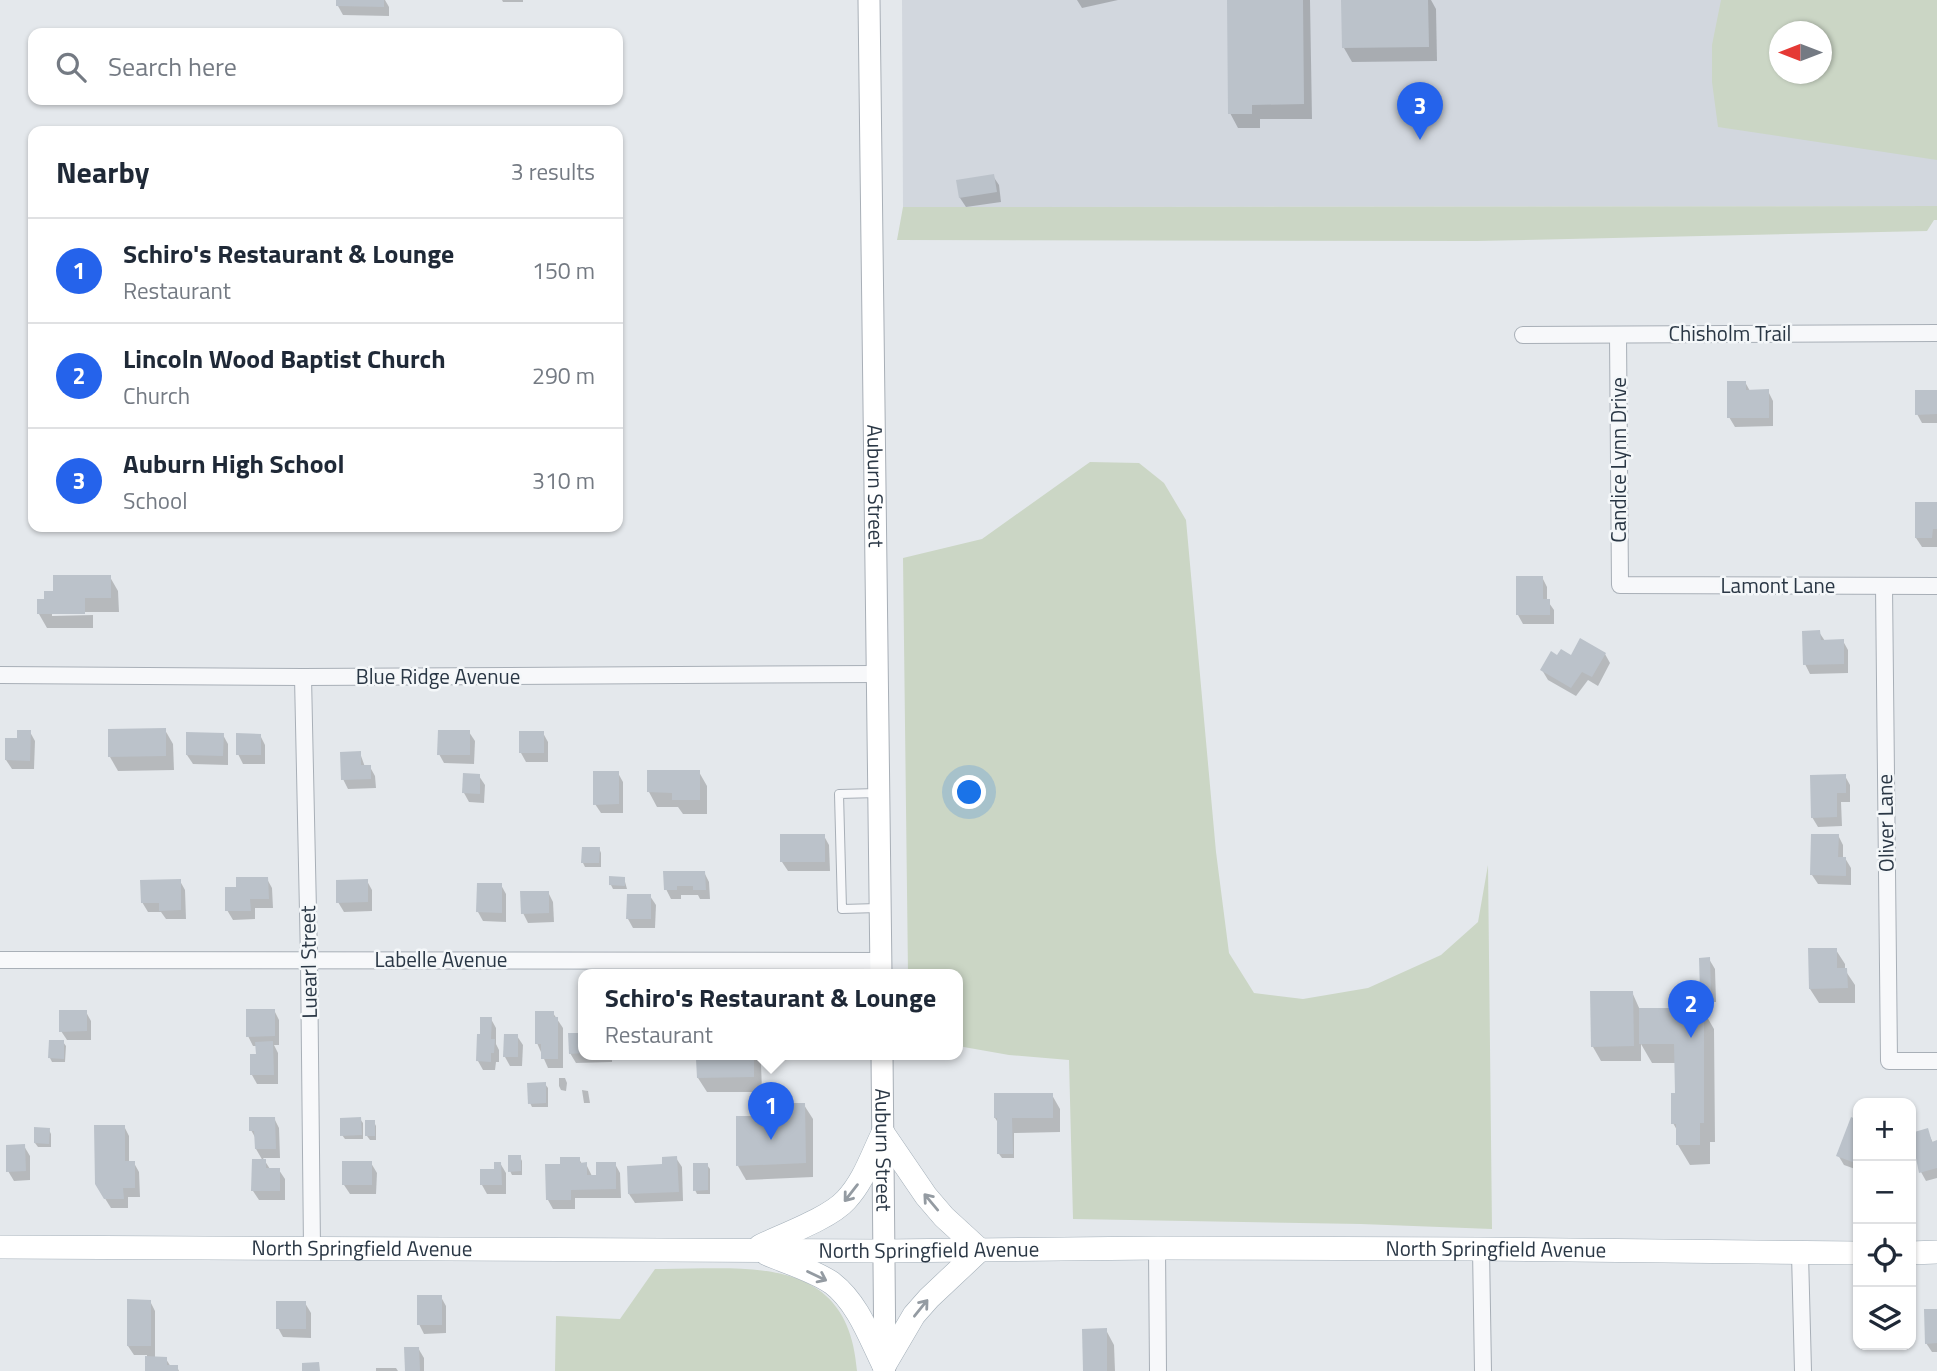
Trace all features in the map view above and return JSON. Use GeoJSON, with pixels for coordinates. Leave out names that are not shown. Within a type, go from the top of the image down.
{"type":"FeatureCollection","features":[{"type":"Feature","properties":{"kind":"main road","name":"Auburn Street"},"geometry":{"type":"LineString","coordinates":[[869,0],[881,967]]}},
{"type":"Feature","properties":{"kind":"main road","name":"Auburn Street"},"geometry":{"type":"LineString","coordinates":[[882,1060],[884,1369]]}},
{"type":"Feature","properties":{"kind":"main road"},"geometry":{"type":"LineString","coordinates":[[754,1249],[831,1212],[845,1201],[860,1182],[883,1133]]}},
{"type":"Feature","properties":{"kind":"main road"},"geometry":{"type":"LineString","coordinates":[[883,1133],[926,1196],[944,1217],[980,1250],[929,1298],[915,1315],[884,1369]]}},
{"type":"Feature","properties":{"kind":"main road","name":"North Springfield Avenue"},"geometry":{"type":"LineString","coordinates":[[0,1247],[884,1251],[1481,1249],[1853,1253]]}},
{"type":"Feature","properties":{"kind":"main road"},"geometry":{"type":"LineString","coordinates":[[754,1249],[834,1284],[858,1312],[884,1369]]}},
{"type":"Feature","properties":{"kind":"main road"},"geometry":{"type":"LineString","coordinates":[[1916,1252],[1937,1252]]}},
{"type":"Feature","properties":{"kind":"street","name":"Chisholm Trail"},"geometry":{"type":"LineString","coordinates":[[1522,335],[1937,333]]}},
{"type":"Feature","properties":{"kind":"street","name":"Candice Lynn Drive"},"geometry":{"type":"LineString","coordinates":[[1618,335],[1620,586]]}},
{"type":"Feature","properties":{"kind":"street","name":"Lamont Lane"},"geometry":{"type":"LineString","coordinates":[[1620,586],[1937,586]]}},
{"type":"Feature","properties":{"kind":"street","name":"Oliver Lane"},"geometry":{"type":"LineString","coordinates":[[1884,586],[1889,1061],[1937,1061]]}},
{"type":"Feature","properties":{"kind":"street","name":"Blue Ridge Avenue"},"geometry":{"type":"LineString","coordinates":[[0,675],[303,677],[876,674]]}},
{"type":"Feature","properties":{"kind":"street","name":"Luearl Street"},"geometry":{"type":"LineString","coordinates":[[303,677],[312,1248]]}},
{"type":"Feature","properties":{"kind":"street","name":"Labelle Avenue"},"geometry":{"type":"LineString","coordinates":[[0,960],[309,959],[881,967]]}},
{"type":"Feature","properties":{"kind":"street"},"geometry":{"type":"LineString","coordinates":[[1157,1248],[1158,1371]]}},
{"type":"Feature","properties":{"kind":"street"},"geometry":{"type":"LineString","coordinates":[[1481,1249],[1483,1371]]}},
{"type":"Feature","properties":{"kind":"street"},"geometry":{"type":"LineString","coordinates":[[1800,1254],[1803,1371]]}},
{"type":"Feature","properties":{"kind":"lane"},"geometry":{"type":"LineString","coordinates":[[878,793],[839,794],[842,909],[880,908]]}},
{"type":"Feature","properties":{"kind":"shaded area"},"geometry":{"type":"Polygon","coordinates":[[[902,0],[1937,0],[1937,206],[903,207],[902,0]]]}},
{"type":"Feature","properties":{"kind":"green space"},"geometry":{"type":"Polygon","coordinates":[[[1721,0],[1937,0],[1937,160],[1718,127],[1712,82],[1712,45],[1721,0]]]}},
{"type":"Feature","properties":{"kind":"green space"},"geometry":{"type":"Polygon","coordinates":[[[1937,206],[1937,220],[1934,220],[1927,231],[1476,241],[897,240],[903,207],[1937,206]]]}},
{"type":"Feature","properties":{"kind":"green space"},"geometry":{"type":"Polygon","coordinates":[[[1090,462],[1139,463],[1164,483],[1186,520],[1216,852],[1229,953],[1254,993],[1303,999],[1368,988],[1441,955],[1478,922],[1488,865],[1492,1229],[1073,1219],[1069,1060],[1009,1055],[963,1047],[963,969],[908,969],[903,558],[982,539],[1090,462]]]}},
{"type":"Feature","properties":{"kind":"green space"},"geometry":{"type":"Polygon","coordinates":[[[655,1269],[755,1270],[786,1275],[812,1286],[834,1304],[849,1332],[857,1371],[555,1371],[556,1316],[620,1319],[655,1269]]]}},
{"type":"Feature","properties":{"kind":"building"},"geometry":{"type":"Polygon","coordinates":[[[336,0],[384,0],[384,7],[336,6],[336,0]]]}},
{"type":"Feature","properties":{"kind":"building"},"geometry":{"type":"Polygon","coordinates":[[[1227,0],[1303,0],[1304,104],[1252,105],[1252,114],[1228,114],[1227,0]]]}},
{"type":"Feature","properties":{"kind":"building"},"geometry":{"type":"Polygon","coordinates":[[[1341,0],[1428,0],[1429,47],[1342,48],[1341,0]]]}},
{"type":"Feature","properties":{"kind":"building"},"geometry":{"type":"Polygon","coordinates":[[[994,174],[997,192],[959,198],[956,180],[994,174]]]}},
{"type":"Feature","properties":{"kind":"building"},"geometry":{"type":"Polygon","coordinates":[[[1727,381],[1746,381],[1746,390],[1769,389],[1769,418],[1727,418],[1727,381]]]}},
{"type":"Feature","properties":{"kind":"building"},"geometry":{"type":"Polygon","coordinates":[[[1915,390],[1937,390],[1937,414],[1915,415],[1915,390]]]}},
{"type":"Feature","properties":{"kind":"building"},"geometry":{"type":"Polygon","coordinates":[[[1915,502],[1937,502],[1937,529],[1933,529],[1932,538],[1915,538],[1915,502]]]}},
{"type":"Feature","properties":{"kind":"building"},"geometry":{"type":"Polygon","coordinates":[[[53,575],[111,575],[111,598],[85,598],[85,614],[37,614],[37,599],[44,599],[44,591],[53,591],[53,575]]]}},
{"type":"Feature","properties":{"kind":"building"},"geometry":{"type":"Polygon","coordinates":[[[1516,576],[1543,576],[1543,599],[1550,599],[1550,615],[1516,615],[1516,576]]]}},
{"type":"Feature","properties":{"kind":"building"},"geometry":{"type":"Polygon","coordinates":[[[1820,630],[1821,640],[1844,639],[1844,664],[1803,665],[1802,631],[1820,630]]]}},
{"type":"Feature","properties":{"kind":"building"},"geometry":{"type":"Polygon","coordinates":[[[1580,638],[1606,653],[1592,677],[1582,672],[1571,688],[1540,670],[1551,651],[1557,655],[1561,649],[1571,655],[1580,638]]]}},
{"type":"Feature","properties":{"kind":"building"},"geometry":{"type":"Polygon","coordinates":[[[166,728],[166,756],[108,757],[108,729],[166,728]]]}},
{"type":"Feature","properties":{"kind":"building"},"geometry":{"type":"Polygon","coordinates":[[[17,730],[31,730],[30,761],[5,760],[5,738],[17,738],[17,730]]]}},
{"type":"Feature","properties":{"kind":"building"},"geometry":{"type":"Polygon","coordinates":[[[438,730],[470,730],[470,755],[437,755],[438,730]]]}},
{"type":"Feature","properties":{"kind":"building"},"geometry":{"type":"Polygon","coordinates":[[[519,731],[544,731],[544,753],[519,753],[519,731]]]}},
{"type":"Feature","properties":{"kind":"building"},"geometry":{"type":"Polygon","coordinates":[[[186,732],[224,733],[223,756],[186,755],[186,732]]]}},
{"type":"Feature","properties":{"kind":"building"},"geometry":{"type":"Polygon","coordinates":[[[236,733],[261,734],[261,755],[236,755],[236,733]]]}},
{"type":"Feature","properties":{"kind":"building"},"geometry":{"type":"Polygon","coordinates":[[[361,751],[361,765],[371,765],[371,779],[341,780],[340,752],[361,751]]]}},
{"type":"Feature","properties":{"kind":"building"},"geometry":{"type":"Polygon","coordinates":[[[647,770],[700,770],[700,800],[672,800],[672,793],[647,792],[647,770]]]}},
{"type":"Feature","properties":{"kind":"building"},"geometry":{"type":"Polygon","coordinates":[[[593,771],[619,771],[619,804],[593,805],[593,771]]]}},
{"type":"Feature","properties":{"kind":"building"},"geometry":{"type":"Polygon","coordinates":[[[463,773],[480,774],[480,794],[462,793],[463,773]]]}},
{"type":"Feature","properties":{"kind":"building"},"geometry":{"type":"Polygon","coordinates":[[[1846,774],[1846,793],[1837,793],[1837,817],[1811,818],[1810,775],[1846,774]]]}},
{"type":"Feature","properties":{"kind":"building"},"geometry":{"type":"Polygon","coordinates":[[[780,834],[825,834],[825,862],[780,862],[780,834]]]}},
{"type":"Feature","properties":{"kind":"building"},"geometry":{"type":"Polygon","coordinates":[[[1811,834],[1839,834],[1838,857],[1846,857],[1846,876],[1810,875],[1811,834]]]}},
{"type":"Feature","properties":{"kind":"building"},"geometry":{"type":"Polygon","coordinates":[[[582,847],[600,847],[599,863],[581,863],[582,847]]]}},
{"type":"Feature","properties":{"kind":"building"},"geometry":{"type":"Polygon","coordinates":[[[663,871],[705,871],[706,890],[693,890],[693,886],[677,886],[677,890],[664,890],[663,871]]]}},
{"type":"Feature","properties":{"kind":"building"},"geometry":{"type":"Polygon","coordinates":[[[609,876],[625,877],[625,886],[609,885],[609,876]]]}},
{"type":"Feature","properties":{"kind":"building"},"geometry":{"type":"Polygon","coordinates":[[[236,877],[268,877],[269,899],[250,899],[251,911],[225,911],[225,887],[236,887],[236,877]]]}},
{"type":"Feature","properties":{"kind":"building"},"geometry":{"type":"Polygon","coordinates":[[[181,879],[181,910],[159,911],[159,903],[141,903],[140,880],[181,879]]]}},
{"type":"Feature","properties":{"kind":"building"},"geometry":{"type":"Polygon","coordinates":[[[368,879],[368,902],[336,903],[336,880],[368,879]]]}},
{"type":"Feature","properties":{"kind":"building"},"geometry":{"type":"Polygon","coordinates":[[[477,883],[502,883],[502,913],[476,912],[477,883]]]}},
{"type":"Feature","properties":{"kind":"building"},"geometry":{"type":"Polygon","coordinates":[[[520,891],[549,891],[549,913],[521,914],[520,891]]]}},
{"type":"Feature","properties":{"kind":"building"},"geometry":{"type":"Polygon","coordinates":[[[627,894],[651,894],[651,919],[626,919],[627,894]]]}},
{"type":"Feature","properties":{"kind":"building"},"geometry":{"type":"Polygon","coordinates":[[[1808,948],[1837,948],[1837,968],[1847,968],[1848,988],[1809,989],[1808,948]]]}},
{"type":"Feature","properties":{"kind":"building"},"geometry":{"type":"Polygon","coordinates":[[[1710,957],[1711,993],[1700,993],[1699,958],[1710,957]]]}},
{"type":"Feature","properties":{"kind":"building"},"geometry":{"type":"Polygon","coordinates":[[[1590,991],[1633,991],[1634,1046],[1591,1047],[1590,991]]]}},
{"type":"Feature","properties":{"kind":"building"},"geometry":{"type":"Polygon","coordinates":[[[1639,1008],[1704,1008],[1704,1123],[1700,1123],[1700,1145],[1676,1145],[1676,1124],[1671,1124],[1671,1093],[1675,1093],[1674,1044],[1639,1044],[1639,1008]]]}},
{"type":"Feature","properties":{"kind":"building"},"geometry":{"type":"Polygon","coordinates":[[[246,1009],[275,1009],[275,1036],[246,1037],[246,1009]]]}},
{"type":"Feature","properties":{"kind":"building"},"geometry":{"type":"Polygon","coordinates":[[[59,1010],[87,1010],[87,1031],[59,1032],[59,1010]]]}},
{"type":"Feature","properties":{"kind":"building"},"geometry":{"type":"Polygon","coordinates":[[[535,1011],[554,1011],[554,1017],[558,1017],[558,1059],[541,1059],[541,1044],[535,1044],[535,1011]]]}},
{"type":"Feature","properties":{"kind":"building"},"geometry":{"type":"Polygon","coordinates":[[[480,1017],[492,1017],[491,1039],[495,1039],[491,1062],[476,1061],[480,1017]]]}},
{"type":"Feature","properties":{"kind":"building"},"geometry":{"type":"Polygon","coordinates":[[[568,1033],[578,1033],[578,1053],[569,1054],[568,1033]]]}},
{"type":"Feature","properties":{"kind":"building"},"geometry":{"type":"Polygon","coordinates":[[[504,1034],[518,1034],[518,1057],[503,1057],[504,1034]]]}},
{"type":"Feature","properties":{"kind":"building"},"geometry":{"type":"Polygon","coordinates":[[[49,1040],[64,1040],[64,1059],[48,1058],[49,1040]]]}},
{"type":"Feature","properties":{"kind":"building"},"geometry":{"type":"Polygon","coordinates":[[[273,1041],[274,1075],[250,1075],[250,1054],[256,1054],[255,1042],[273,1041]]]}},
{"type":"Feature","properties":{"kind":"building"},"geometry":{"type":"Polygon","coordinates":[[[696,1060],[754,1060],[754,1077],[697,1078],[696,1060]]]}},
{"type":"Feature","properties":{"kind":"building"},"geometry":{"type":"Polygon","coordinates":[[[546,1082],[546,1103],[528,1104],[527,1083],[546,1082]]]}},
{"type":"Feature","properties":{"kind":"building"},"geometry":{"type":"Polygon","coordinates":[[[994,1093],[1053,1093],[1053,1118],[1012,1118],[1013,1154],[997,1154],[994,1093]]]}},
{"type":"Feature","properties":{"kind":"building"},"geometry":{"type":"Polygon","coordinates":[[[781,1103],[805,1103],[806,1163],[736,1166],[736,1116],[781,1116],[781,1103]]]}},
{"type":"Feature","properties":{"kind":"building"},"geometry":{"type":"Polygon","coordinates":[[[249,1117],[275,1117],[276,1149],[255,1149],[254,1131],[249,1131],[249,1117]]]}},
{"type":"Feature","properties":{"kind":"building"},"geometry":{"type":"Polygon","coordinates":[[[361,1117],[362,1135],[340,1136],[340,1118],[361,1117]]]}},
{"type":"Feature","properties":{"kind":"building"},"geometry":{"type":"Polygon","coordinates":[[[1851,1117],[1853,1162],[1836,1156],[1851,1117]]]}},
{"type":"Feature","properties":{"kind":"building"},"geometry":{"type":"Polygon","coordinates":[[[365,1120],[375,1120],[375,1136],[365,1136],[365,1120]]]}},
{"type":"Feature","properties":{"kind":"building"},"geometry":{"type":"Polygon","coordinates":[[[94,1125],[125,1125],[125,1161],[135,1161],[135,1188],[123,1188],[124,1199],[104,1199],[95,1184],[94,1125]]]}},
{"type":"Feature","properties":{"kind":"building"},"geometry":{"type":"Polygon","coordinates":[[[34,1127],[50,1128],[49,1144],[34,1143],[34,1127]]]}},
{"type":"Feature","properties":{"kind":"building"},"geometry":{"type":"Polygon","coordinates":[[[1928,1128],[1932,1142],[1937,1140],[1937,1168],[1919,1173],[1916,1132],[1928,1128]]]}},
{"type":"Feature","properties":{"kind":"building"},"geometry":{"type":"Polygon","coordinates":[[[25,1144],[26,1171],[6,1172],[6,1145],[25,1144]]]}},
{"type":"Feature","properties":{"kind":"building"},"geometry":{"type":"Polygon","coordinates":[[[508,1155],[521,1155],[521,1171],[508,1172],[508,1155]]]}},
{"type":"Feature","properties":{"kind":"building"},"geometry":{"type":"Polygon","coordinates":[[[677,1156],[679,1192],[628,1194],[627,1166],[662,1164],[662,1157],[677,1156]]]}},
{"type":"Feature","properties":{"kind":"building"},"geometry":{"type":"Polygon","coordinates":[[[560,1157],[580,1157],[580,1163],[587,1162],[587,1175],[596,1175],[596,1162],[616,1162],[616,1189],[571,1190],[571,1200],[546,1200],[545,1164],[560,1164],[560,1157]]]}},
{"type":"Feature","properties":{"kind":"building"},"geometry":{"type":"Polygon","coordinates":[[[252,1159],[266,1159],[266,1168],[280,1168],[280,1191],[251,1191],[252,1159]]]}},
{"type":"Feature","properties":{"kind":"building"},"geometry":{"type":"Polygon","coordinates":[[[342,1161],[372,1161],[372,1185],[342,1185],[342,1161]]]}},
{"type":"Feature","properties":{"kind":"building"},"geometry":{"type":"Polygon","coordinates":[[[494,1162],[501,1162],[502,1185],[480,1185],[480,1169],[494,1169],[494,1162]]]}},
{"type":"Feature","properties":{"kind":"building"},"geometry":{"type":"Polygon","coordinates":[[[693,1163],[708,1163],[708,1190],[693,1191],[693,1163]]]}},
{"type":"Feature","properties":{"kind":"building"},"geometry":{"type":"Polygon","coordinates":[[[417,1295],[442,1295],[442,1325],[417,1325],[417,1295]]]}},
{"type":"Feature","properties":{"kind":"building"},"geometry":{"type":"Polygon","coordinates":[[[127,1299],[151,1300],[151,1346],[127,1346],[127,1299]]]}},
{"type":"Feature","properties":{"kind":"building"},"geometry":{"type":"Polygon","coordinates":[[[276,1301],[306,1301],[306,1329],[276,1329],[276,1301]]]}},
{"type":"Feature","properties":{"kind":"building"},"geometry":{"type":"Polygon","coordinates":[[[1924,1309],[1937,1309],[1937,1343],[1925,1344],[1924,1309]]]}},
{"type":"Feature","properties":{"kind":"building"},"geometry":{"type":"Polygon","coordinates":[[[1107,1328],[1107,1371],[1083,1371],[1082,1329],[1107,1328]]]}},
{"type":"Feature","properties":{"kind":"building"},"geometry":{"type":"Polygon","coordinates":[[[404,1347],[419,1347],[420,1371],[405,1371],[404,1347]]]}},
{"type":"Feature","properties":{"kind":"building"},"geometry":{"type":"Polygon","coordinates":[[[145,1356],[167,1357],[167,1365],[178,1365],[178,1371],[145,1371],[145,1356]]]}},
{"type":"Feature","properties":{"kind":"building"},"geometry":{"type":"Polygon","coordinates":[[[319,1362],[320,1371],[302,1371],[302,1363],[319,1362]]]}},
{"type":"Feature","properties":{"kind":"place","name":"Auburn High School"},"geometry":{"type":"Point","coordinates":[1420,140]}},
{"type":"Feature","properties":{"kind":"place","name":"Lincoln Wood Baptist Church"},"geometry":{"type":"Point","coordinates":[1691,1038]}},
{"type":"Feature","properties":{"kind":"place","name":"Schiro's Restaurant & Lounge"},"geometry":{"type":"Point","coordinates":[771,1140]}}]}
